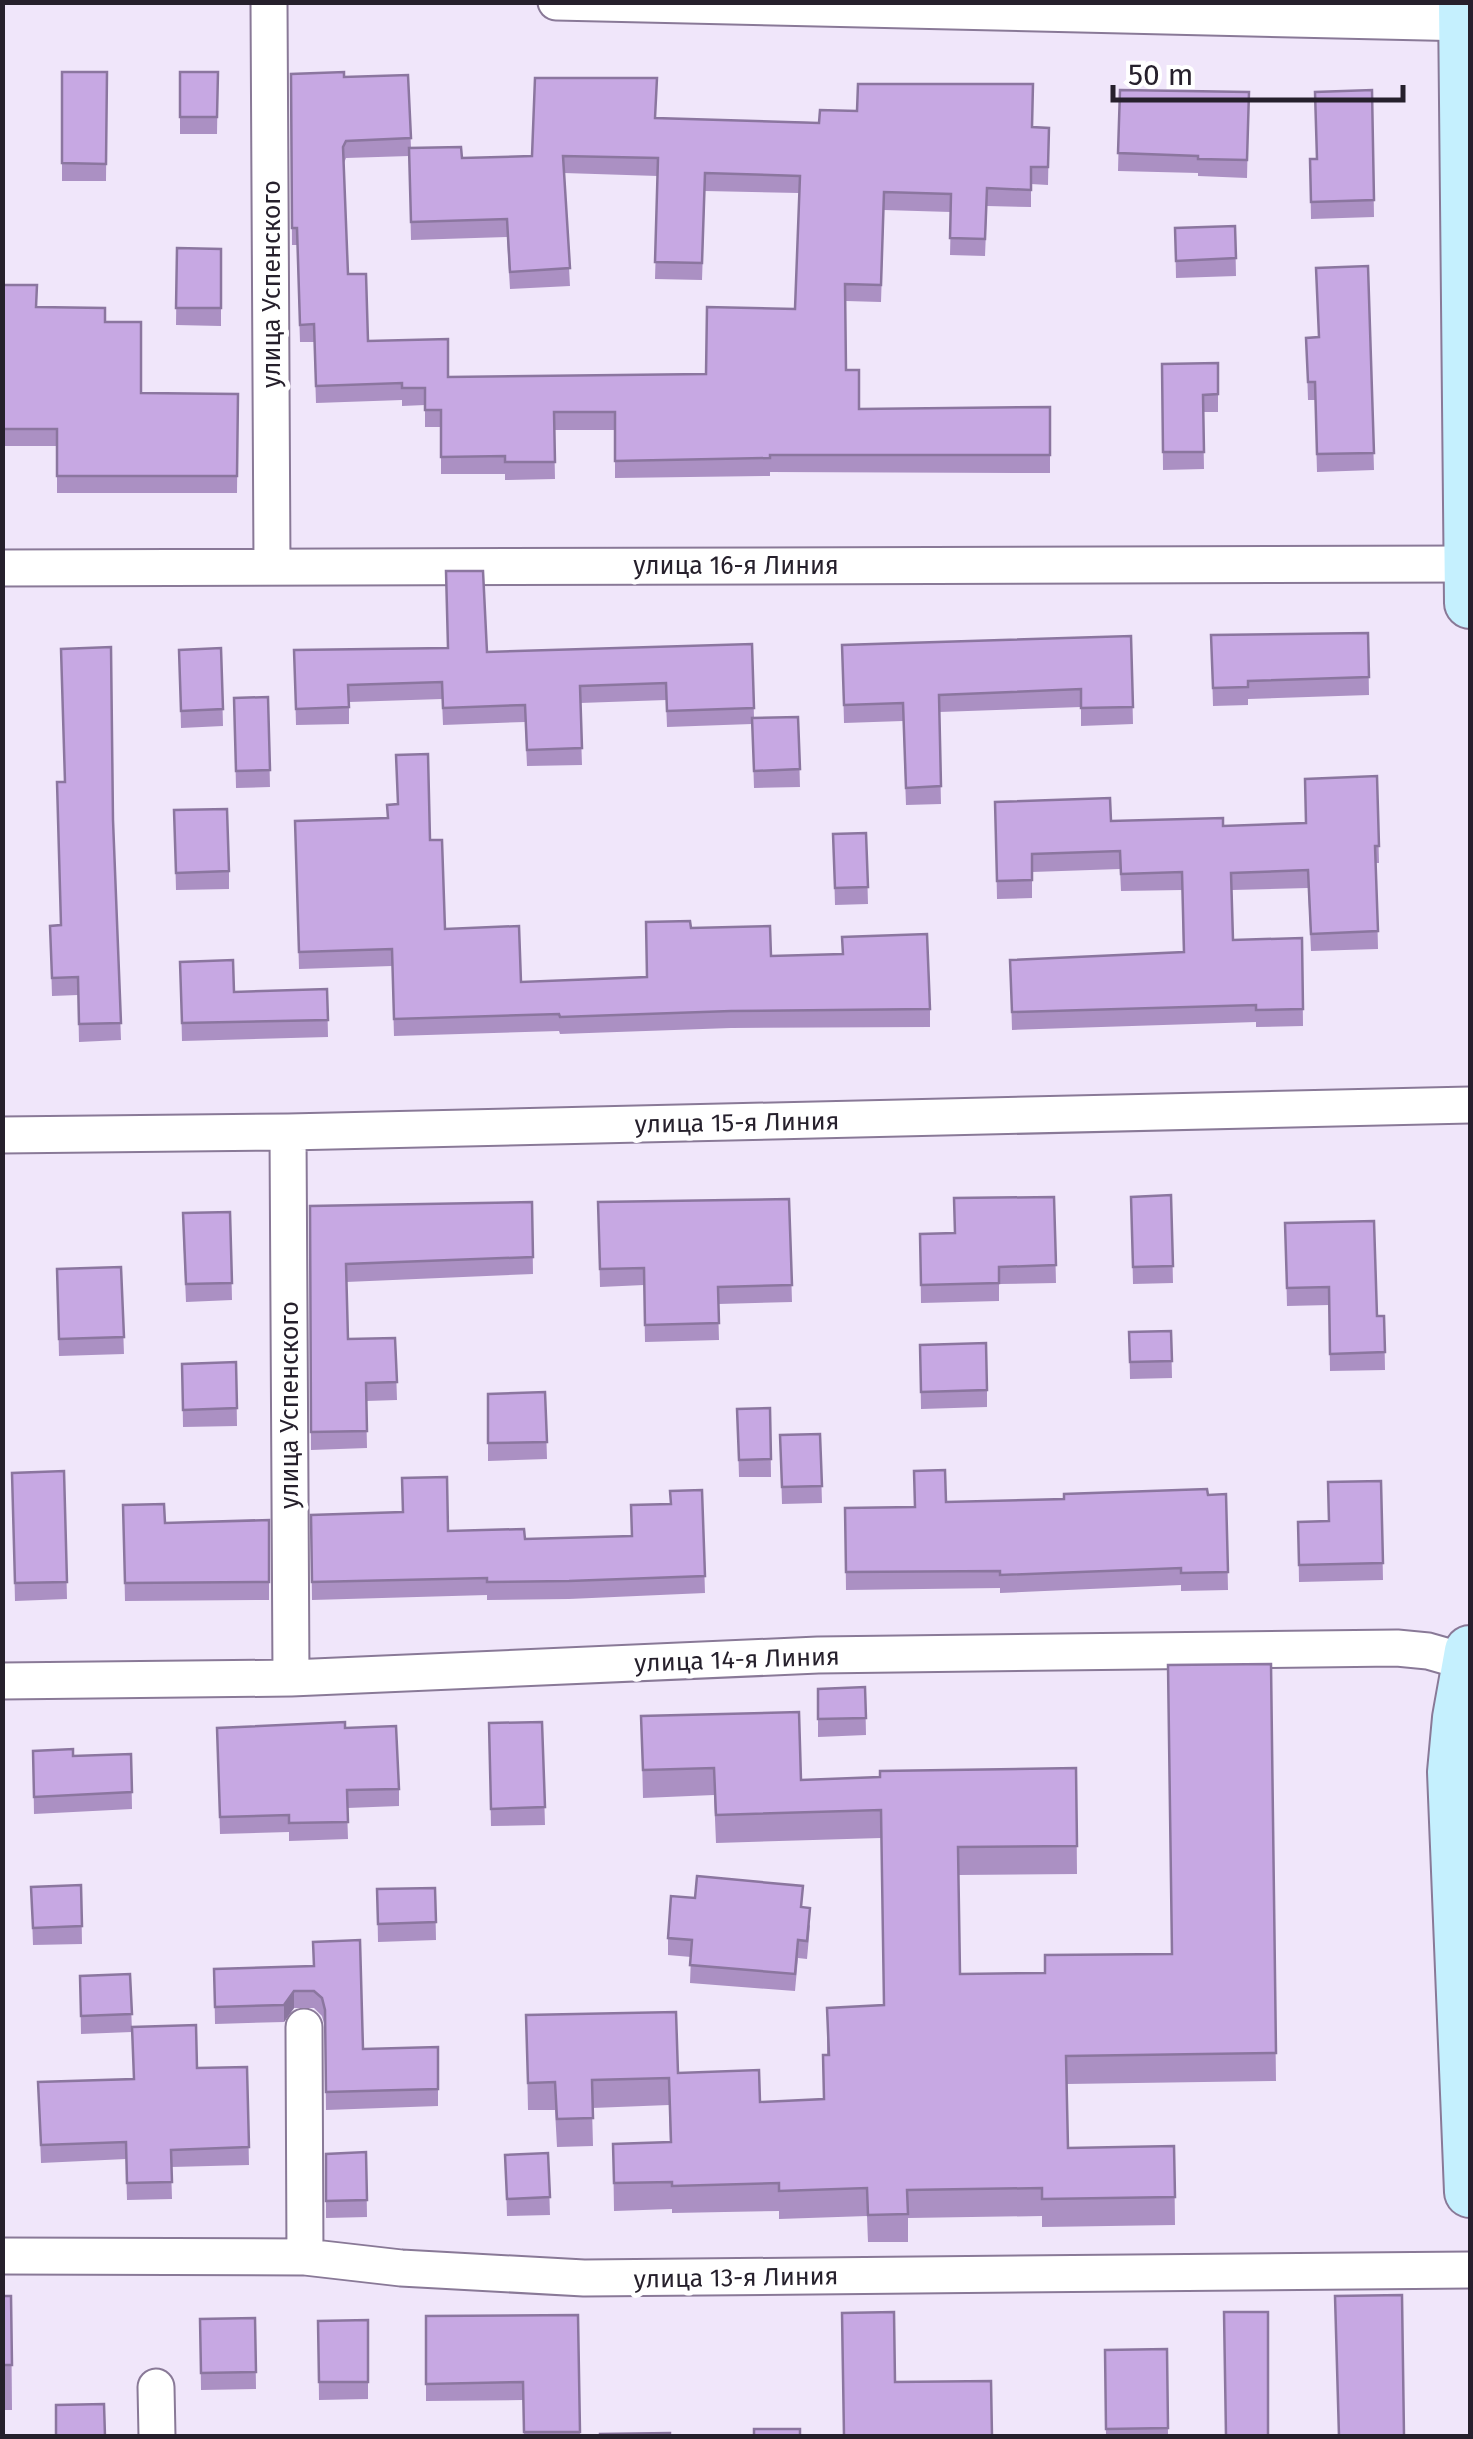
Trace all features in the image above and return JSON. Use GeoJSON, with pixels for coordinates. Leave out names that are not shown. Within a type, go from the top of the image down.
{"type":"FeatureCollection","features":[{"type":"Feature","properties":{"kind":"street","name":"улица Успенского"},"geometry":{"type":"LineString","coordinates":[[269,2],[272,566]]}},
{"type":"Feature","properties":{"kind":"street"},"geometry":{"type":"LineString","coordinates":[[556,2],[1466,16],[1470,604]]}},
{"type":"Feature","properties":{"kind":"street","name":"улица 16-я Линия"},"geometry":{"type":"LineString","coordinates":[[2,568],[1470,564]]}},
{"type":"Feature","properties":{"kind":"street","name":"улица 15-я Линия"},"geometry":{"type":"LineString","coordinates":[[2,1135],[1470,1105]]}},
{"type":"Feature","properties":{"kind":"street","name":"улица Успенского"},"geometry":{"type":"LineString","coordinates":[[288,1132],[291,1678]]}},
{"type":"Feature","properties":{"kind":"street","name":"улица 14-я Линия"},"geometry":{"type":"LineString","coordinates":[[2,1682],[291,1678],[818,1655],[1398,1648],[1470,1659]]}},
{"type":"Feature","properties":{"kind":"street"},"geometry":{"type":"LineString","coordinates":[[1470,1659],[1458,1718],[1453,1772],[1470,2192]]}},
{"type":"Feature","properties":{"kind":"street"},"geometry":{"type":"LineString","coordinates":[[304,2027],[305,2256]]}},
{"type":"Feature","properties":{"kind":"street","name":"улица 13-я Линия"},"geometry":{"type":"LineString","coordinates":[[2,2256],[305,2256],[401,2268],[584,2278],[1470,2270]]}},
{"type":"Feature","properties":{"kind":"street"},"geometry":{"type":"LineString","coordinates":[[156,2387],[157,2436]]}},
{"type":"Feature","properties":{"kind":"building"},"geometry":{"type":"Polygon","coordinates":[[[62,72],[107,72],[106,164],[62,163],[62,72]]]}},
{"type":"Feature","properties":{"kind":"building"},"geometry":{"type":"Polygon","coordinates":[[[180,72],[218,72],[217,117],[180,117],[180,72]]]}},
{"type":"Feature","properties":{"kind":"building"},"geometry":{"type":"Polygon","coordinates":[[[344,72],[344,77],[408,75],[411,138],[346,141],[343,147],[348,274],[366,274],[368,341],[448,339],[448,377],[706,374],[707,307],[795,309],[800,176],[705,173],[702,263],[655,262],[658,158],[563,156],[570,268],[510,272],[507,219],[411,222],[409,148],[461,147],[462,158],[532,156],[535,78],[657,78],[655,118],[819,123],[820,110],[857,111],[858,84],[1033,84],[1032,127],[1049,128],[1048,167],[1031,167],[1031,190],[987,188],[985,239],[950,238],[951,194],[884,192],[881,285],[845,284],[846,370],[859,370],[859,409],[1050,407],[1050,455],[770,455],[615,461],[615,412],[554,412],[555,462],[505,462],[505,456],[441,457],[441,410],[425,410],[425,388],[402,388],[402,383],[316,386],[314,324],[300,325],[297,228],[292,228],[291,74],[344,72]]]}},
{"type":"Feature","properties":{"kind":"building"},"geometry":{"type":"Polygon","coordinates":[[[1120,90],[1249,92],[1247,160],[1118,153],[1120,90]]]}},
{"type":"Feature","properties":{"kind":"building"},"geometry":{"type":"Polygon","coordinates":[[[1372,90],[1374,200],[1311,202],[1310,159],[1317,159],[1315,92],[1372,90]]]}},
{"type":"Feature","properties":{"kind":"building"},"geometry":{"type":"Polygon","coordinates":[[[1235,226],[1236,258],[1176,261],[1175,228],[1235,226]]]}},
{"type":"Feature","properties":{"kind":"building"},"geometry":{"type":"Polygon","coordinates":[[[177,248],[221,249],[221,308],[176,308],[177,248]]]}},
{"type":"Feature","properties":{"kind":"building"},"geometry":{"type":"Polygon","coordinates":[[[1368,266],[1374,453],[1317,454],[1315,382],[1308,382],[1306,338],[1319,337],[1316,268],[1368,266]]]}},
{"type":"Feature","properties":{"kind":"building"},"geometry":{"type":"Polygon","coordinates":[[[2,285],[37,285],[36,307],[105,308],[105,322],[141,322],[141,393],[238,394],[237,476],[57,476],[57,429],[2,429],[2,285]]]}},
{"type":"Feature","properties":{"kind":"building"},"geometry":{"type":"Polygon","coordinates":[[[1218,363],[1218,394],[1203,395],[1204,452],[1163,452],[1162,364],[1218,363]]]}},
{"type":"Feature","properties":{"kind":"building"},"geometry":{"type":"Polygon","coordinates":[[[446,571],[483,571],[487,652],[752,644],[754,708],[667,711],[666,683],[580,686],[582,748],[527,750],[525,705],[443,708],[442,682],[348,685],[349,707],[296,709],[294,650],[448,648],[446,571]]]}},
{"type":"Feature","properties":{"kind":"building"},"geometry":{"type":"Polygon","coordinates":[[[1368,633],[1369,677],[1248,681],[1248,687],[1213,688],[1211,635],[1368,633]]]}},
{"type":"Feature","properties":{"kind":"building"},"geometry":{"type":"Polygon","coordinates":[[[1131,636],[1133,707],[1081,708],[1081,689],[939,695],[941,786],[906,788],[903,703],[844,705],[842,645],[1131,636]]]}},
{"type":"Feature","properties":{"kind":"building"},"geometry":{"type":"Polygon","coordinates":[[[111,647],[121,1023],[79,1024],[78,977],[52,978],[50,926],[61,925],[57,782],[65,782],[61,649],[111,647]]]}},
{"type":"Feature","properties":{"kind":"building"},"geometry":{"type":"Polygon","coordinates":[[[221,648],[223,709],[181,711],[179,650],[221,648]]]}},
{"type":"Feature","properties":{"kind":"building"},"geometry":{"type":"Polygon","coordinates":[[[268,697],[270,770],[236,771],[234,698],[268,697]]]}},
{"type":"Feature","properties":{"kind":"building"},"geometry":{"type":"Polygon","coordinates":[[[798,717],[800,769],[754,771],[752,718],[798,717]]]}},
{"type":"Feature","properties":{"kind":"building"},"geometry":{"type":"Polygon","coordinates":[[[428,754],[430,840],[442,840],[445,929],[519,926],[521,982],[647,977],[646,922],[690,921],[691,928],[770,926],[771,956],[843,954],[842,937],[927,934],[930,1009],[394,1019],[392,949],[299,952],[295,821],[388,818],[387,805],[398,804],[396,755],[428,754]]]}},
{"type":"Feature","properties":{"kind":"building"},"geometry":{"type":"Polygon","coordinates":[[[1377,776],[1378,931],[1311,934],[1308,870],[1231,873],[1233,940],[1302,938],[1303,1009],[1256,1010],[1256,1005],[1012,1012],[1010,960],[1184,952],[1182,872],[1121,874],[1120,851],[1032,854],[1032,880],[997,881],[995,802],[1110,798],[1111,821],[1223,818],[1223,826],[1306,823],[1305,779],[1377,776]]]}},
{"type":"Feature","properties":{"kind":"building"},"geometry":{"type":"Polygon","coordinates":[[[227,809],[229,871],[176,873],[174,810],[227,809]]]}},
{"type":"Feature","properties":{"kind":"building"},"geometry":{"type":"Polygon","coordinates":[[[866,833],[868,887],[835,888],[833,834],[866,833]]]}},
{"type":"Feature","properties":{"kind":"building"},"geometry":{"type":"Polygon","coordinates":[[[233,960],[234,992],[327,989],[328,1020],[182,1023],[180,962],[233,960]]]}},
{"type":"Feature","properties":{"kind":"building"},"geometry":{"type":"Polygon","coordinates":[[[1171,1195],[1173,1266],[1133,1267],[1131,1197],[1171,1195]]]}},
{"type":"Feature","properties":{"kind":"building"},"geometry":{"type":"Polygon","coordinates":[[[1054,1197],[1056,1265],[999,1267],[999,1283],[921,1285],[920,1234],[955,1233],[954,1198],[1054,1197]]]}},
{"type":"Feature","properties":{"kind":"building"},"geometry":{"type":"Polygon","coordinates":[[[789,1199],[792,1285],[718,1287],[719,1323],[645,1325],[644,1268],[600,1269],[598,1202],[789,1199]]]}},
{"type":"Feature","properties":{"kind":"building"},"geometry":{"type":"Polygon","coordinates":[[[532,1202],[533,1257],[346,1264],[348,1339],[395,1338],[397,1382],[366,1383],[367,1431],[311,1432],[310,1206],[532,1202]]]}},
{"type":"Feature","properties":{"kind":"building"},"geometry":{"type":"Polygon","coordinates":[[[230,1212],[232,1283],[186,1284],[183,1213],[230,1212]]]}},
{"type":"Feature","properties":{"kind":"building"},"geometry":{"type":"Polygon","coordinates":[[[1374,1221],[1377,1316],[1384,1316],[1385,1352],[1330,1354],[1329,1287],[1287,1288],[1285,1223],[1374,1221]]]}},
{"type":"Feature","properties":{"kind":"building"},"geometry":{"type":"Polygon","coordinates":[[[121,1267],[124,1337],[59,1339],[57,1269],[121,1267]]]}},
{"type":"Feature","properties":{"kind":"building"},"geometry":{"type":"Polygon","coordinates":[[[1171,1331],[1172,1361],[1130,1362],[1129,1332],[1171,1331]]]}},
{"type":"Feature","properties":{"kind":"building"},"geometry":{"type":"Polygon","coordinates":[[[986,1343],[987,1390],[921,1392],[920,1345],[986,1343]]]}},
{"type":"Feature","properties":{"kind":"building"},"geometry":{"type":"Polygon","coordinates":[[[236,1362],[237,1408],[183,1410],[182,1364],[236,1362]]]}},
{"type":"Feature","properties":{"kind":"building"},"geometry":{"type":"Polygon","coordinates":[[[545,1392],[547,1442],[488,1443],[488,1394],[545,1392]]]}},
{"type":"Feature","properties":{"kind":"building"},"geometry":{"type":"Polygon","coordinates":[[[770,1408],[771,1459],[739,1460],[737,1409],[770,1408]]]}},
{"type":"Feature","properties":{"kind":"building"},"geometry":{"type":"Polygon","coordinates":[[[820,1434],[822,1486],[782,1487],[780,1435],[820,1434]]]}},
{"type":"Feature","properties":{"kind":"building"},"geometry":{"type":"Polygon","coordinates":[[[945,1470],[946,1502],[1207,1489],[1208,1495],[1226,1494],[1228,1572],[1181,1573],[1181,1568],[1000,1575],[1000,1571],[846,1572],[845,1508],[915,1507],[914,1471],[945,1470]]]}},
{"type":"Feature","properties":{"kind":"building"},"geometry":{"type":"Polygon","coordinates":[[[64,1471],[67,1582],[15,1583],[12,1473],[64,1471]]]}},
{"type":"Feature","properties":{"kind":"building"},"geometry":{"type":"Polygon","coordinates":[[[447,1477],[448,1531],[524,1529],[525,1539],[632,1536],[631,1505],[671,1504],[670,1491],[702,1490],[705,1576],[312,1582],[311,1515],[403,1512],[402,1478],[447,1477]]]}},
{"type":"Feature","properties":{"kind":"building"},"geometry":{"type":"Polygon","coordinates":[[[1381,1481],[1383,1563],[1299,1565],[1298,1522],[1329,1521],[1328,1482],[1381,1481]]]}},
{"type":"Feature","properties":{"kind":"building"},"geometry":{"type":"Polygon","coordinates":[[[164,1504],[165,1523],[269,1520],[269,1582],[125,1583],[123,1505],[164,1504]]]}},
{"type":"Feature","properties":{"kind":"building"},"geometry":{"type":"Polygon","coordinates":[[[1271,1664],[1276,2053],[1066,2056],[1068,2148],[1174,2146],[1175,2197],[1042,2199],[1042,2188],[907,2190],[908,2214],[868,2215],[867,2188],[779,2191],[779,2183],[614,2183],[613,2144],[671,2142],[669,2078],[592,2080],[593,2118],[557,2119],[555,2082],[528,2083],[526,2015],[676,2012],[678,2073],[759,2070],[760,2102],[824,2099],[823,2055],[829,2055],[827,2008],[884,2005],[881,1810],[716,1815],[714,1768],[643,1770],[641,1716],[799,1712],[801,1780],[880,1777],[880,1771],[1076,1768],[1077,1846],[958,1847],[960,1974],[1045,1973],[1045,1955],[1172,1954],[1168,1665],[1271,1664]]]}},
{"type":"Feature","properties":{"kind":"building"},"geometry":{"type":"Polygon","coordinates":[[[865,1687],[866,1718],[818,1719],[818,1689],[865,1687]]]}},
{"type":"Feature","properties":{"kind":"building"},"geometry":{"type":"Polygon","coordinates":[[[345,1722],[345,1728],[396,1726],[399,1789],[347,1790],[348,1822],[289,1823],[289,1815],[220,1817],[217,1728],[345,1722]]]}},
{"type":"Feature","properties":{"kind":"building"},"geometry":{"type":"Polygon","coordinates":[[[542,1722],[545,1807],[491,1809],[489,1723],[542,1722]]]}},
{"type":"Feature","properties":{"kind":"building"},"geometry":{"type":"Polygon","coordinates":[[[73,1749],[73,1756],[131,1754],[132,1792],[34,1797],[33,1751],[73,1749]]]}},
{"type":"Feature","properties":{"kind":"building"},"geometry":{"type":"Polygon","coordinates":[[[697,1876],[803,1886],[801,1907],[810,1908],[807,1941],[798,1940],[795,1974],[690,1965],[692,1940],[668,1938],[671,1896],[695,1898],[697,1876]]]}},
{"type":"Feature","properties":{"kind":"building"},"geometry":{"type":"Polygon","coordinates":[[[81,1885],[82,1926],[33,1928],[31,1887],[81,1885]]]}},
{"type":"Feature","properties":{"kind":"building"},"geometry":{"type":"Polygon","coordinates":[[[435,1888],[436,1922],[378,1924],[377,1889],[435,1888]]]}},
{"type":"Feature","properties":{"kind":"building"},"geometry":{"type":"Polygon","coordinates":[[[360,1940],[363,2049],[438,2047],[438,2089],[326,2092],[325,2010],[322,1998],[314,1991],[294,1991],[284,2005],[215,2007],[214,1969],[314,1966],[313,1942],[360,1940]]]}},
{"type":"Feature","properties":{"kind":"building"},"geometry":{"type":"Polygon","coordinates":[[[130,1974],[132,2014],[81,2016],[80,1976],[130,1974]]]}},
{"type":"Feature","properties":{"kind":"building"},"geometry":{"type":"Polygon","coordinates":[[[196,2025],[197,2068],[247,2067],[249,2147],[171,2150],[172,2182],[127,2183],[126,2142],[41,2145],[38,2082],[134,2079],[132,2027],[196,2025]]]}},
{"type":"Feature","properties":{"kind":"building"},"geometry":{"type":"Polygon","coordinates":[[[366,2152],[367,2200],[326,2201],[326,2154],[366,2152]]]}},
{"type":"Feature","properties":{"kind":"building"},"geometry":{"type":"Polygon","coordinates":[[[548,2153],[550,2197],[507,2199],[505,2155],[548,2153]]]}},
{"type":"Feature","properties":{"kind":"building"},"geometry":{"type":"Polygon","coordinates":[[[1402,2295],[1404,2436],[1339,2436],[1335,2296],[1402,2295]]]}},
{"type":"Feature","properties":{"kind":"building"},"geometry":{"type":"Polygon","coordinates":[[[2,2296],[11,2296],[12,2365],[2,2365],[2,2296]]]}},
{"type":"Feature","properties":{"kind":"building"},"geometry":{"type":"Polygon","coordinates":[[[894,2312],[895,2382],[991,2381],[992,2436],[844,2436],[842,2313],[894,2312]]]}},
{"type":"Feature","properties":{"kind":"building"},"geometry":{"type":"Polygon","coordinates":[[[1224,2312],[1268,2312],[1268,2436],[1226,2436],[1224,2312]]]}},
{"type":"Feature","properties":{"kind":"building"},"geometry":{"type":"Polygon","coordinates":[[[578,2315],[580,2432],[524,2432],[523,2382],[426,2384],[426,2316],[578,2315]]]}},
{"type":"Feature","properties":{"kind":"building"},"geometry":{"type":"Polygon","coordinates":[[[255,2318],[256,2372],[201,2373],[200,2319],[255,2318]]]}},
{"type":"Feature","properties":{"kind":"building"},"geometry":{"type":"Polygon","coordinates":[[[368,2320],[368,2382],[319,2382],[318,2321],[368,2320]]]}},
{"type":"Feature","properties":{"kind":"building"},"geometry":{"type":"Polygon","coordinates":[[[1167,2349],[1168,2428],[1106,2429],[1105,2350],[1167,2349]]]}},
{"type":"Feature","properties":{"kind":"building"},"geometry":{"type":"Polygon","coordinates":[[[104,2404],[105,2436],[56,2436],[56,2405],[104,2404]]]}},
{"type":"Feature","properties":{"kind":"building"},"geometry":{"type":"Polygon","coordinates":[[[754,2429],[800,2429],[800,2436],[754,2436],[754,2429]]]}},
{"type":"Feature","properties":{"kind":"building"},"geometry":{"type":"Polygon","coordinates":[[[600,2434],[670,2436],[600,2436],[600,2434]]]}}]}
